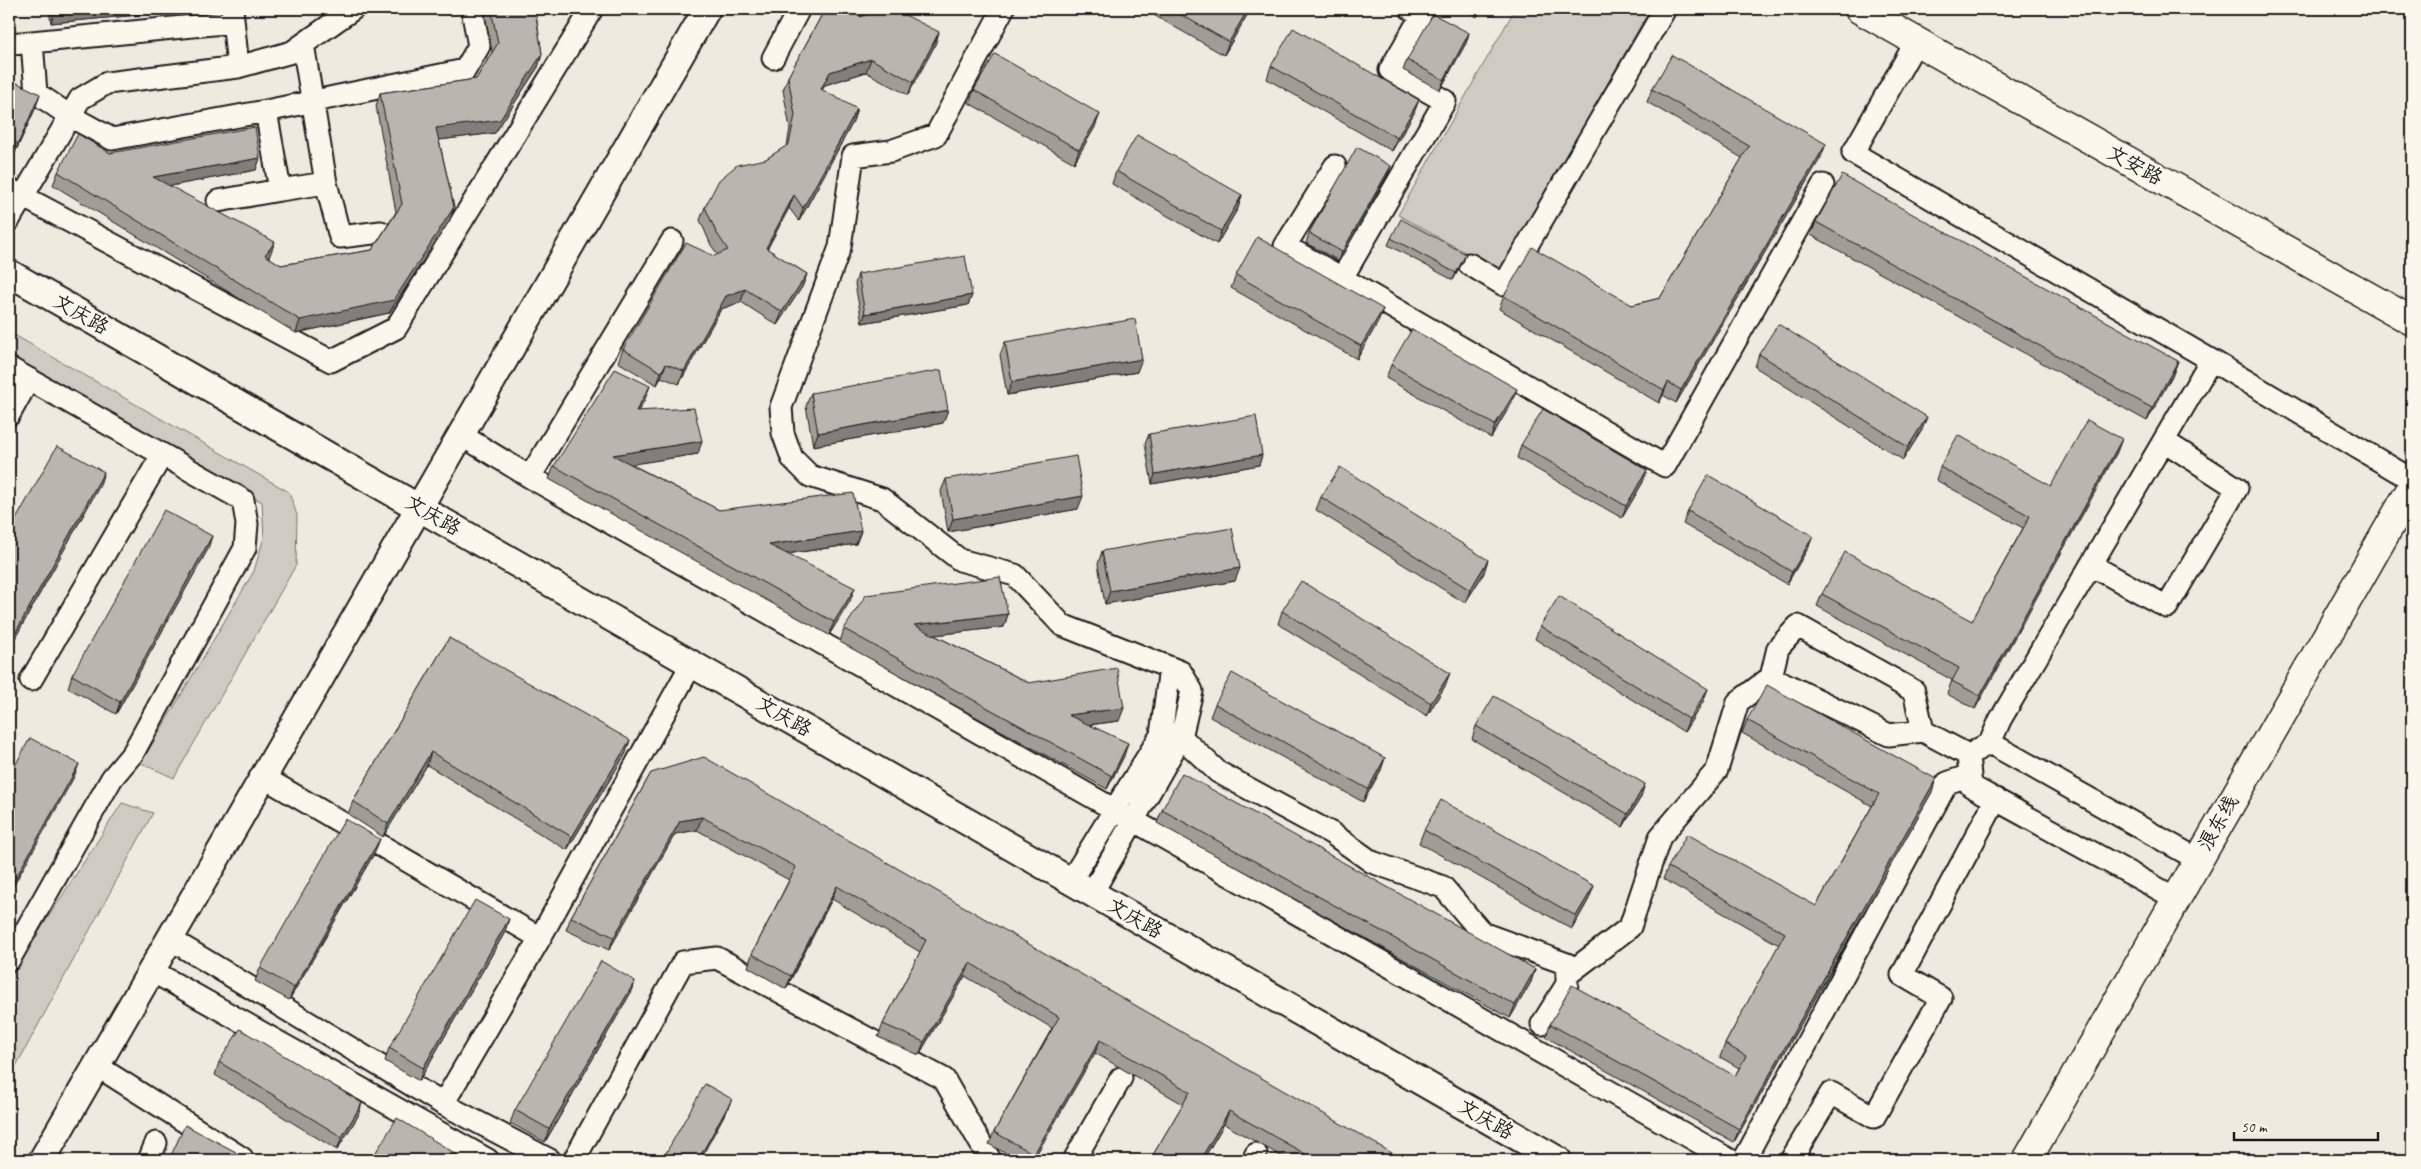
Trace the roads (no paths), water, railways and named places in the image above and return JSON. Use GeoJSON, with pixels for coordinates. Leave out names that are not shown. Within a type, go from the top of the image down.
{"type":"FeatureCollection","features":[{"type":"Feature","properties":{"kind":"main road","name":"文安路"},"geometry":{"type":"LineString","coordinates":[[1858,9],[2412,321]]}},
{"type":"Feature","properties":{"kind":"main road","name":"浪东线"},"geometry":{"type":"LineString","coordinates":[[2027,1160],[2197,859],[2405,516],[2412,486]]}},
{"type":"Feature","properties":{"kind":"street"},"geometry":{"type":"LineString","coordinates":[[9,220],[16,193],[80,99],[107,83],[238,67],[292,52],[353,9]]}},
{"type":"Feature","properties":{"kind":"street"},"geometry":{"type":"LineString","coordinates":[[32,42],[36,93],[70,116],[112,139],[266,112],[465,70],[479,46],[472,9]]}},
{"type":"Feature","properties":{"kind":"street"},"geometry":{"type":"LineString","coordinates":[[16,193],[330,361],[396,328],[592,9]]}},
{"type":"Feature","properties":{"kind":"street"},"geometry":{"type":"LineString","coordinates":[[42,1160],[707,9]]}},
{"type":"Feature","properties":{"kind":"street"},"geometry":{"type":"LineString","coordinates":[[773,58],[799,9]]}},
{"type":"Feature","properties":{"kind":"street"},"geometry":{"type":"LineString","coordinates":[[1003,9],[936,135],[891,151],[853,156],[840,247],[781,407],[783,433],[792,458],[810,476],[882,499],[960,560],[1015,575],[1062,625],[1181,672],[1192,691],[1181,737],[1092,894]]}},
{"type":"Feature","properties":{"kind":"street"},"geometry":{"type":"LineString","coordinates":[[1342,278],[1445,101],[1390,70],[1422,15],[1411,9]]}},
{"type":"Feature","properties":{"kind":"street"},"geometry":{"type":"LineString","coordinates":[[1469,264],[1504,284],[1665,9]]}},
{"type":"Feature","properties":{"kind":"street"},"geometry":{"type":"LineString","coordinates":[[9,44],[233,15],[238,67]]}},
{"type":"Feature","properties":{"kind":"street"},"geometry":{"type":"LineString","coordinates":[[1916,42],[1853,153],[2211,360],[2412,480]]}},
{"type":"Feature","properties":{"kind":"street"},"geometry":{"type":"LineString","coordinates":[[303,44],[326,183],[340,237],[381,232]]}},
{"type":"Feature","properties":{"kind":"street"},"geometry":{"type":"LineString","coordinates":[[266,112],[280,190]]}},
{"type":"Feature","properties":{"kind":"street"},"geometry":{"type":"LineString","coordinates":[[1335,166],[1285,246],[1665,466],[1824,185]]}},
{"type":"Feature","properties":{"kind":"street"},"geometry":{"type":"LineString","coordinates":[[218,202],[326,183]]}},
{"type":"Feature","properties":{"kind":"street"},"geometry":{"type":"LineString","coordinates":[[530,477],[672,241]]}},
{"type":"Feature","properties":{"kind":"street","name":"文庆路"},"geometry":{"type":"LineString","coordinates":[[9,273],[1558,1160]]}},
{"type":"Feature","properties":{"kind":"street"},"geometry":{"type":"LineString","coordinates":[[1744,1160],[1947,783],[1969,765],[1990,743],[2000,720],[2211,360]]}},
{"type":"Feature","properties":{"kind":"street"},"geometry":{"type":"LineString","coordinates":[[9,368],[243,500],[248,524],[245,548],[133,753],[112,778],[9,960]]}},
{"type":"Feature","properties":{"kind":"street"},"geometry":{"type":"LineString","coordinates":[[9,415],[29,379]]}},
{"type":"Feature","properties":{"kind":"street"},"geometry":{"type":"LineString","coordinates":[[461,435],[530,477],[1115,808],[1730,1160]]}},
{"type":"Feature","properties":{"kind":"street"},"geometry":{"type":"LineString","coordinates":[[2091,565],[2166,607],[2237,488],[2164,441]]}},
{"type":"Feature","properties":{"kind":"street"},"geometry":{"type":"LineString","coordinates":[[31,680],[162,455]]}},
{"type":"Feature","properties":{"kind":"street"},"geometry":{"type":"LineString","coordinates":[[1567,975],[1630,927],[1660,837],[1717,770],[1738,702],[1771,677],[1778,648],[1798,626],[1914,691],[1923,731],[1969,765],[1971,786],[2175,898]]}},
{"type":"Feature","properties":{"kind":"street"},"geometry":{"type":"LineString","coordinates":[[443,1104],[540,938],[692,663]]}},
{"type":"Feature","properties":{"kind":"street"},"geometry":{"type":"LineString","coordinates":[[1070,880],[1161,735],[1170,668]]}},
{"type":"Feature","properties":{"kind":"street"},"geometry":{"type":"LineString","coordinates":[[1771,677],[1889,735],[1923,731]]}},
{"type":"Feature","properties":{"kind":"street"},"geometry":{"type":"LineString","coordinates":[[1181,737],[1218,772],[1331,833],[1372,862],[1442,887],[1482,933],[1567,964],[1567,984],[1542,1024]]}},
{"type":"Feature","properties":{"kind":"street"},"geometry":{"type":"LineString","coordinates":[[1990,743],[2197,859]]}},
{"type":"Feature","properties":{"kind":"street"},"geometry":{"type":"LineString","coordinates":[[263,778],[540,938]]}},
{"type":"Feature","properties":{"kind":"street"},"geometry":{"type":"LineString","coordinates":[[1791,1160],[1831,1093],[1874,1118],[1941,998],[1902,975],[1996,799]]}},
{"type":"Feature","properties":{"kind":"street"},"geometry":{"type":"LineString","coordinates":[[170,939],[443,1104],[550,1160]]}},
{"type":"Feature","properties":{"kind":"street"},"geometry":{"type":"LineString","coordinates":[[574,1160],[683,962],[717,958],[944,1079],[990,1160]]}},
{"type":"Feature","properties":{"kind":"street"},"geometry":{"type":"LineString","coordinates":[[152,971],[488,1160]]}},
{"type":"Feature","properties":{"kind":"street"},"geometry":{"type":"LineString","coordinates":[[97,1066],[243,1160]]}},
{"type":"Feature","properties":{"kind":"street"},"geometry":{"type":"LineString","coordinates":[[1074,1160],[1122,1078]]}}]}
